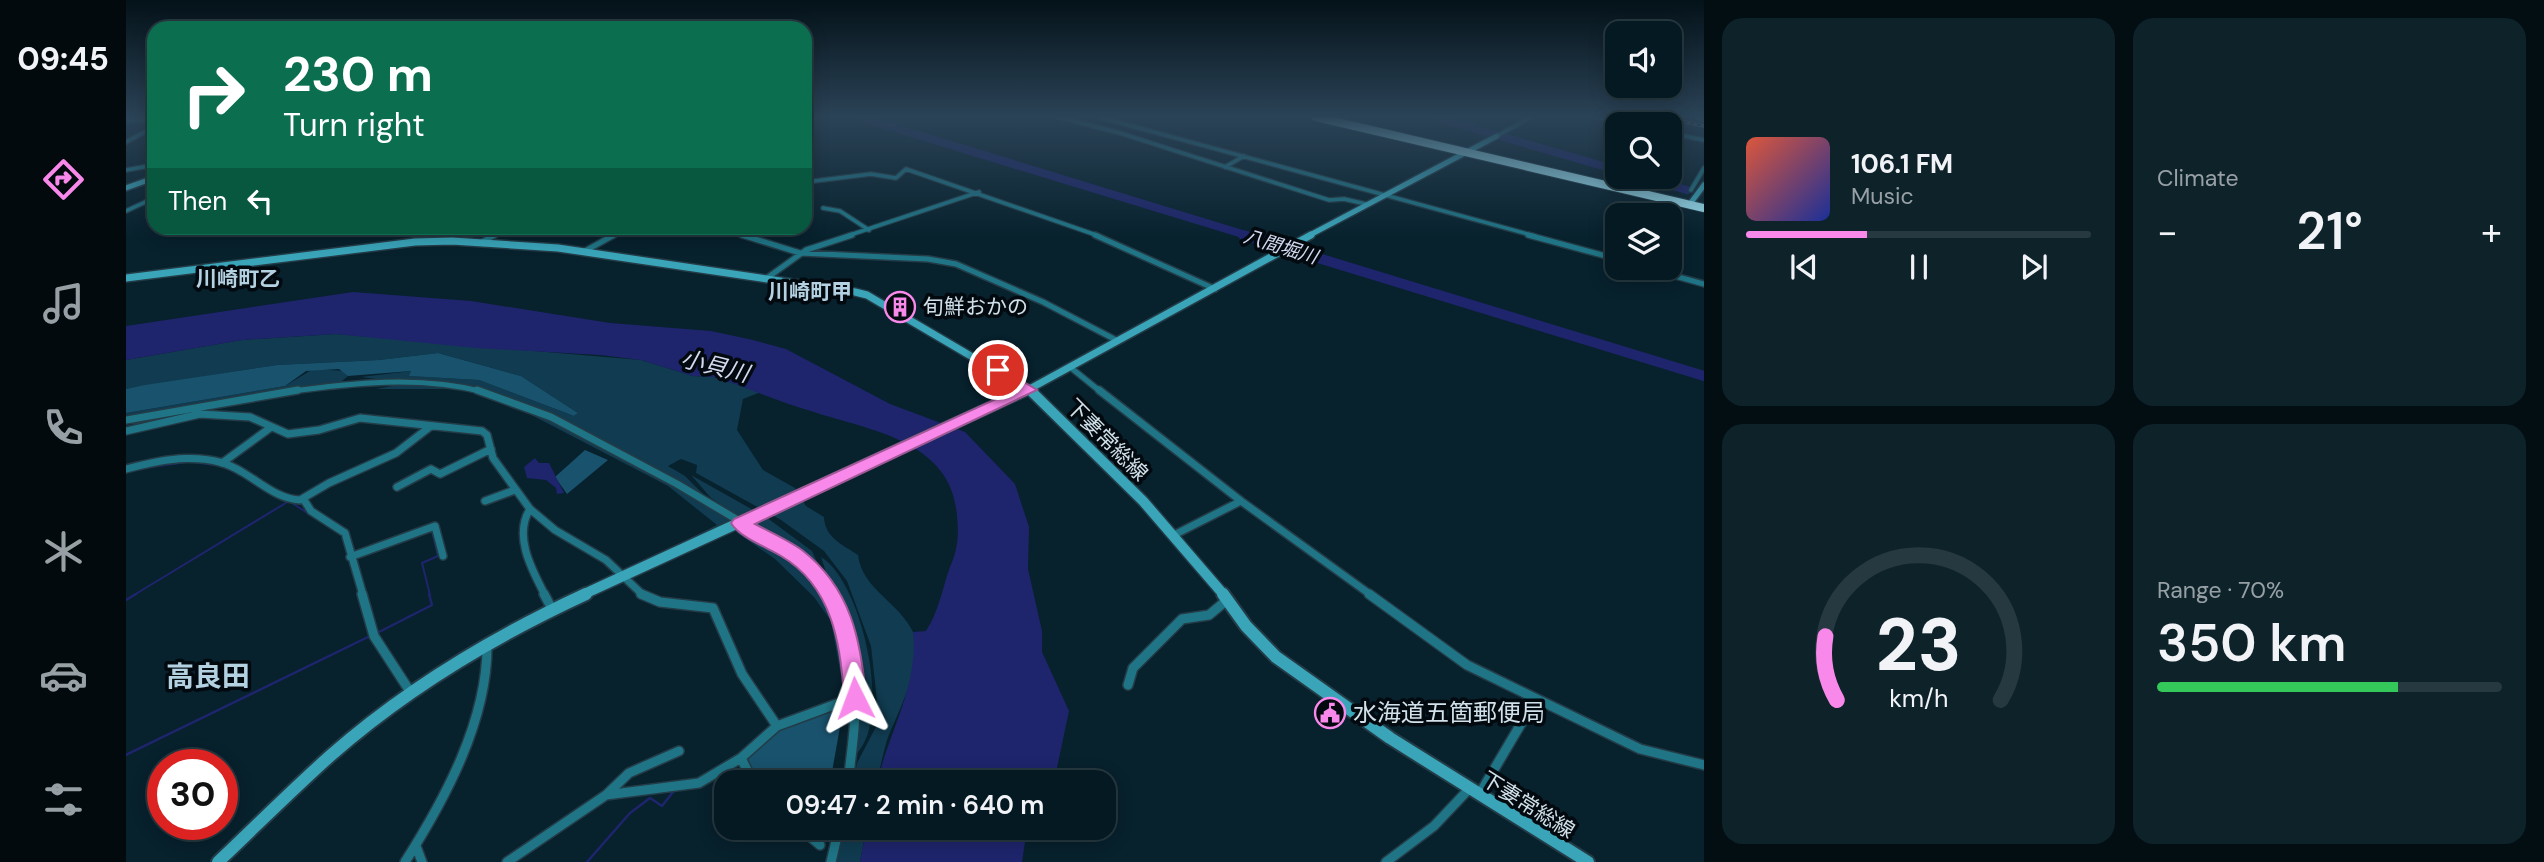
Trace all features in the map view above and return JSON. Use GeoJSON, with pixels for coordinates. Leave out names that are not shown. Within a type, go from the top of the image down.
{"type":"FeatureCollection","features":[{"type":"Feature","properties":{"kind":"highway"},"geometry":{"type":"LineString","coordinates":[[1493,157],[1704,206]]}},
{"type":"Feature","properties":{"kind":"main road"},"geometry":{"type":"LineString","coordinates":[[218,862],[331,755],[411,694],[487,644],[552,609],[1029,390],[1454,157]]}},
{"type":"Feature","properties":{"kind":"main road"},"geometry":{"type":"LineString","coordinates":[[126,188],[147,180]]}},
{"type":"Feature","properties":{"kind":"main road"},"geometry":{"type":"LineString","coordinates":[[1691,203],[1704,185]]}},
{"type":"Feature","properties":{"kind":"main road","name":"下妻常総線"},"geometry":{"type":"LineString","coordinates":[[126,278],[415,242],[482,242],[585,251],[867,295],[1029,390],[1143,501],[1228,600],[1246,626],[1276,657],[1479,796],[1588,862]]}},
{"type":"Feature","properties":{"kind":"street"},"geometry":{"type":"LineString","coordinates":[[1195,157],[1329,200],[1344,199],[1366,204]]}},
{"type":"Feature","properties":{"kind":"street"},"geometry":{"type":"LineString","coordinates":[[1225,167],[1242,157]]}},
{"type":"Feature","properties":{"kind":"street"},"geometry":{"type":"LineString","coordinates":[[1249,157],[1605,256]]}},
{"type":"Feature","properties":{"kind":"street"},"geometry":{"type":"LineString","coordinates":[[126,170],[147,166]]}},
{"type":"Feature","properties":{"kind":"street"},"geometry":{"type":"LineString","coordinates":[[1691,190],[1704,168]]}},
{"type":"Feature","properties":{"kind":"street"},"geometry":{"type":"LineString","coordinates":[[812,180],[870,174],[896,178],[906,169],[979,192],[1094,234],[1215,289]]}},
{"type":"Feature","properties":{"kind":"street"},"geometry":{"type":"LineString","coordinates":[[767,278],[800,253],[979,192]]}},
{"type":"Feature","properties":{"kind":"street"},"geometry":{"type":"LineString","coordinates":[[126,211],[147,201]]}},
{"type":"Feature","properties":{"kind":"street"},"geometry":{"type":"LineString","coordinates":[[823,208],[840,211],[869,230]]}},
{"type":"Feature","properties":{"kind":"street"},"geometry":{"type":"LineString","coordinates":[[482,242],[494,235]]}},
{"type":"Feature","properties":{"kind":"street"},"geometry":{"type":"LineString","coordinates":[[585,251],[614,235]]}},
{"type":"Feature","properties":{"kind":"street"},"geometry":{"type":"LineString","coordinates":[[742,235],[800,253],[928,259],[956,264],[1043,302],[1118,341]]}},
{"type":"Feature","properties":{"kind":"street"},"geometry":{"type":"LineString","coordinates":[[1682,278],[1704,284]]}},
{"type":"Feature","properties":{"kind":"street"},"geometry":{"type":"LineString","coordinates":[[1070,368],[1241,501],[1466,665],[1640,749],[1704,765]]}},
{"type":"Feature","properties":{"kind":"street"},"geometry":{"type":"LineString","coordinates":[[126,420],[315,389],[404,383],[462,386],[499,396],[555,419],[682,485],[743,522],[795,555],[826,589],[841,616],[852,649],[856,714],[849,770]]}},
{"type":"Feature","properties":{"kind":"street"},"geometry":{"type":"LineString","coordinates":[[126,431],[201,413],[250,417],[270,428],[296,434],[360,418],[482,432],[487,435],[493,458],[515,490],[530,509],[555,530],[606,560],[636,591],[648,598],[713,608],[742,674],[776,726]]}},
{"type":"Feature","properties":{"kind":"street"},"geometry":{"type":"LineString","coordinates":[[126,469],[189,459],[222,463],[285,496],[304,500],[329,483],[385,459],[418,438],[431,426]]}},
{"type":"Feature","properties":{"kind":"street"},"geometry":{"type":"LineString","coordinates":[[222,463],[270,428]]}},
{"type":"Feature","properties":{"kind":"street"},"geometry":{"type":"LineString","coordinates":[[397,487],[431,469],[440,474],[491,449]]}},
{"type":"Feature","properties":{"kind":"street"},"geometry":{"type":"LineString","coordinates":[[485,501],[515,490]]}},
{"type":"Feature","properties":{"kind":"street"},"geometry":{"type":"LineString","coordinates":[[304,500],[309,510],[340,526],[350,544],[350,558],[374,636],[411,694]]}},
{"type":"Feature","properties":{"kind":"street"},"geometry":{"type":"LineString","coordinates":[[1172,536],[1241,501]]}},
{"type":"Feature","properties":{"kind":"street"},"geometry":{"type":"LineString","coordinates":[[530,509],[523,516],[521,534],[552,609]]}},
{"type":"Feature","properties":{"kind":"street"},"geometry":{"type":"LineString","coordinates":[[350,558],[435,526],[443,556]]}},
{"type":"Feature","properties":{"kind":"street"},"geometry":{"type":"LineString","coordinates":[[1128,685],[1133,668],[1182,619],[1209,615],[1228,600]]}},
{"type":"Feature","properties":{"kind":"street"},"geometry":{"type":"LineString","coordinates":[[405,862],[416,846],[474,724],[483,694],[487,644]]}},
{"type":"Feature","properties":{"kind":"street"},"geometry":{"type":"LineString","coordinates":[[1479,796],[1535,700]]}},
{"type":"Feature","properties":{"kind":"street"},"geometry":{"type":"LineString","coordinates":[[606,795],[692,786],[741,758],[776,726],[842,702]]}},
{"type":"Feature","properties":{"kind":"street"},"geometry":{"type":"LineString","coordinates":[[508,862],[606,795],[613,784],[636,769],[679,751]]}},
{"type":"Feature","properties":{"kind":"street"},"geometry":{"type":"LineString","coordinates":[[741,758],[747,770]]}},
{"type":"Feature","properties":{"kind":"street"},"geometry":{"type":"LineString","coordinates":[[1386,862],[1434,826],[1469,789]]}},
{"type":"Feature","properties":{"kind":"street"},"geometry":{"type":"LineString","coordinates":[[814,840],[820,845]]}},
{"type":"Feature","properties":{"kind":"street"},"geometry":{"type":"LineString","coordinates":[[831,862],[836,840]]}},
{"type":"Feature","properties":{"kind":"street"},"geometry":{"type":"LineString","coordinates":[[416,846],[422,862]]}},
{"type":"Feature","properties":{"kind":"shaded area"},"geometry":{"type":"Polygon","coordinates":[[[336,334],[641,360],[693,376],[714,377],[761,392],[743,399],[737,430],[763,470],[795,488],[806,506],[824,517],[831,535],[858,555],[866,577],[907,621],[913,632],[916,657],[913,672],[887,740],[880,770],[856,770],[878,723],[878,710],[871,646],[847,581],[824,551],[781,520],[696,473],[697,465],[681,459],[668,466],[685,476],[706,497],[500,395],[361,377],[411,371],[410,376],[479,380],[574,416],[578,413],[521,376],[438,353],[379,360],[277,365],[126,389],[126,360],[242,340],[336,334]]]}},
{"type":"Feature","properties":{"kind":"shaded area"},"geometry":{"type":"Polygon","coordinates":[[[438,353],[521,376],[578,413],[574,416],[479,380],[409,376],[411,371],[348,376],[339,369],[306,371],[285,386],[126,413],[126,389],[145,385],[277,365],[379,360],[438,353]]]}},
{"type":"Feature","properties":{"kind":"shaded area"},"geometry":{"type":"Polygon","coordinates":[[[313,369],[346,371],[348,376],[342,381],[395,381],[301,390],[126,419],[126,413],[285,386],[313,369]]]}},
{"type":"Feature","properties":{"kind":"shaded area"},"geometry":{"type":"Polygon","coordinates":[[[402,384],[477,391],[545,416],[681,488],[692,498],[700,499],[732,521],[665,551],[717,525],[668,486],[520,409],[472,392],[451,389],[376,389],[402,384]]]}},
{"type":"Feature","properties":{"kind":"shaded area"},"geometry":{"type":"Polygon","coordinates":[[[585,450],[608,460],[567,494],[555,477],[585,450]]]}},
{"type":"Feature","properties":{"kind":"shaded area"},"geometry":{"type":"Polygon","coordinates":[[[691,475],[755,511],[739,518],[710,497],[691,475]]]}},
{"type":"Feature","properties":{"kind":"shaded area"},"geometry":{"type":"Polygon","coordinates":[[[766,517],[812,551],[826,581],[824,583],[817,573],[748,525],[766,517]]]}},
{"type":"Feature","properties":{"kind":"shaded area"},"geometry":{"type":"Polygon","coordinates":[[[742,529],[788,555],[819,584],[839,617],[849,648],[841,676],[831,621],[814,597],[775,559],[736,532],[742,529]]]}},
{"type":"Feature","properties":{"kind":"shaded area"},"geometry":{"type":"Polygon","coordinates":[[[821,557],[836,571],[849,593],[868,652],[872,713],[866,738],[855,755],[857,664],[821,557]]]}},
{"type":"Feature","properties":{"kind":"shaded area"},"geometry":{"type":"Polygon","coordinates":[[[834,709],[843,710],[832,770],[751,770],[745,759],[781,729],[834,709]]]}},
{"type":"Feature","properties":{"kind":"shaded area"},"geometry":{"type":"Polygon","coordinates":[[[840,840],[864,840],[860,862],[835,862],[840,840]]]}},
{"type":"Feature","properties":{"kind":"water","name":"小貝川"},"geometry":{"type":"Polygon","coordinates":[[[353,292],[471,301],[610,323],[711,331],[786,349],[890,404],[965,432],[1015,484],[1029,527],[1028,569],[1042,631],[1042,652],[1069,711],[1057,768],[880,770],[912,670],[913,632],[926,631],[934,616],[955,554],[958,536],[952,491],[941,471],[925,455],[905,443],[883,433],[714,377],[693,376],[641,360],[336,334],[242,340],[126,360],[126,326],[353,292]]]}},
{"type":"Feature","properties":{"kind":"water"},"geometry":{"type":"Polygon","coordinates":[[[535,458],[539,463],[549,463],[564,493],[557,494],[556,488],[546,480],[527,478],[524,467],[535,458]]]}},
{"type":"Feature","properties":{"kind":"water"},"geometry":{"type":"Polygon","coordinates":[[[864,840],[1025,840],[1022,862],[860,862],[864,840]]]}},
{"type":"Feature","properties":{"kind":"waterway","name":"八間堀川"},"geometry":{"type":"LineString","coordinates":[[991,157],[1249,236]]}},
{"type":"Feature","properties":{"kind":"waterway"},"geometry":{"type":"LineString","coordinates":[[1573,157],[1605,167]]}},
{"type":"Feature","properties":{"kind":"waterway"},"geometry":{"type":"LineString","coordinates":[[1682,189],[1687,190]]}},
{"type":"Feature","properties":{"kind":"waterway","name":"八間堀川"},"geometry":{"type":"LineString","coordinates":[[1243,235],[1704,376]]}},
{"type":"Feature","properties":{"kind":"waterway"},"geometry":{"type":"LineString","coordinates":[[144,468],[187,462]]}},
{"type":"Feature","properties":{"kind":"waterway"},"geometry":{"type":"LineString","coordinates":[[193,462],[214,465]]}},
{"type":"Feature","properties":{"kind":"waterway"},"geometry":{"type":"LineString","coordinates":[[134,595],[289,501],[312,516]]}},
{"type":"Feature","properties":{"kind":"waterway"},"geometry":{"type":"LineString","coordinates":[[430,595],[422,563],[438,556],[432,531]]}},
{"type":"Feature","properties":{"kind":"waterway"},"geometry":{"type":"LineString","coordinates":[[126,600],[136,594]]}},
{"type":"Feature","properties":{"kind":"waterway"},"geometry":{"type":"LineString","coordinates":[[379,632],[432,605],[429,594]]}},
{"type":"Feature","properties":{"kind":"waterway"},"geometry":{"type":"LineString","coordinates":[[126,755],[368,637]]}},
{"type":"Feature","properties":{"kind":"waterway"},"geometry":{"type":"LineString","coordinates":[[587,862],[630,813],[650,798],[662,806],[673,792]]}},
{"type":"Feature","properties":{"kind":"place","name":"旬鮮おかの"},"geometry":{"type":"Point","coordinates":[900,307]}},
{"type":"Feature","properties":{"kind":"place","name":"水海道五箇郵便局"},"geometry":{"type":"Point","coordinates":[1330,713]}},
{"type":"Feature","properties":{"kind":"district","name":"川崎町乙"},"geometry":{"type":"Point","coordinates":[238,279]}},
{"type":"Feature","properties":{"kind":"district","name":"川崎町甲"},"geometry":{"type":"Point","coordinates":[810,292]}},
{"type":"Feature","properties":{"kind":"district","name":"高良田"},"geometry":{"type":"Point","coordinates":[208,676]}},
{"type":"Feature","properties":{"kind":"route"},"geometry":{"type":"LineString","coordinates":[[855,698],[852,649],[841,616],[826,589],[795,555],[740,523],[1029,390],[998,370]]}}]}
